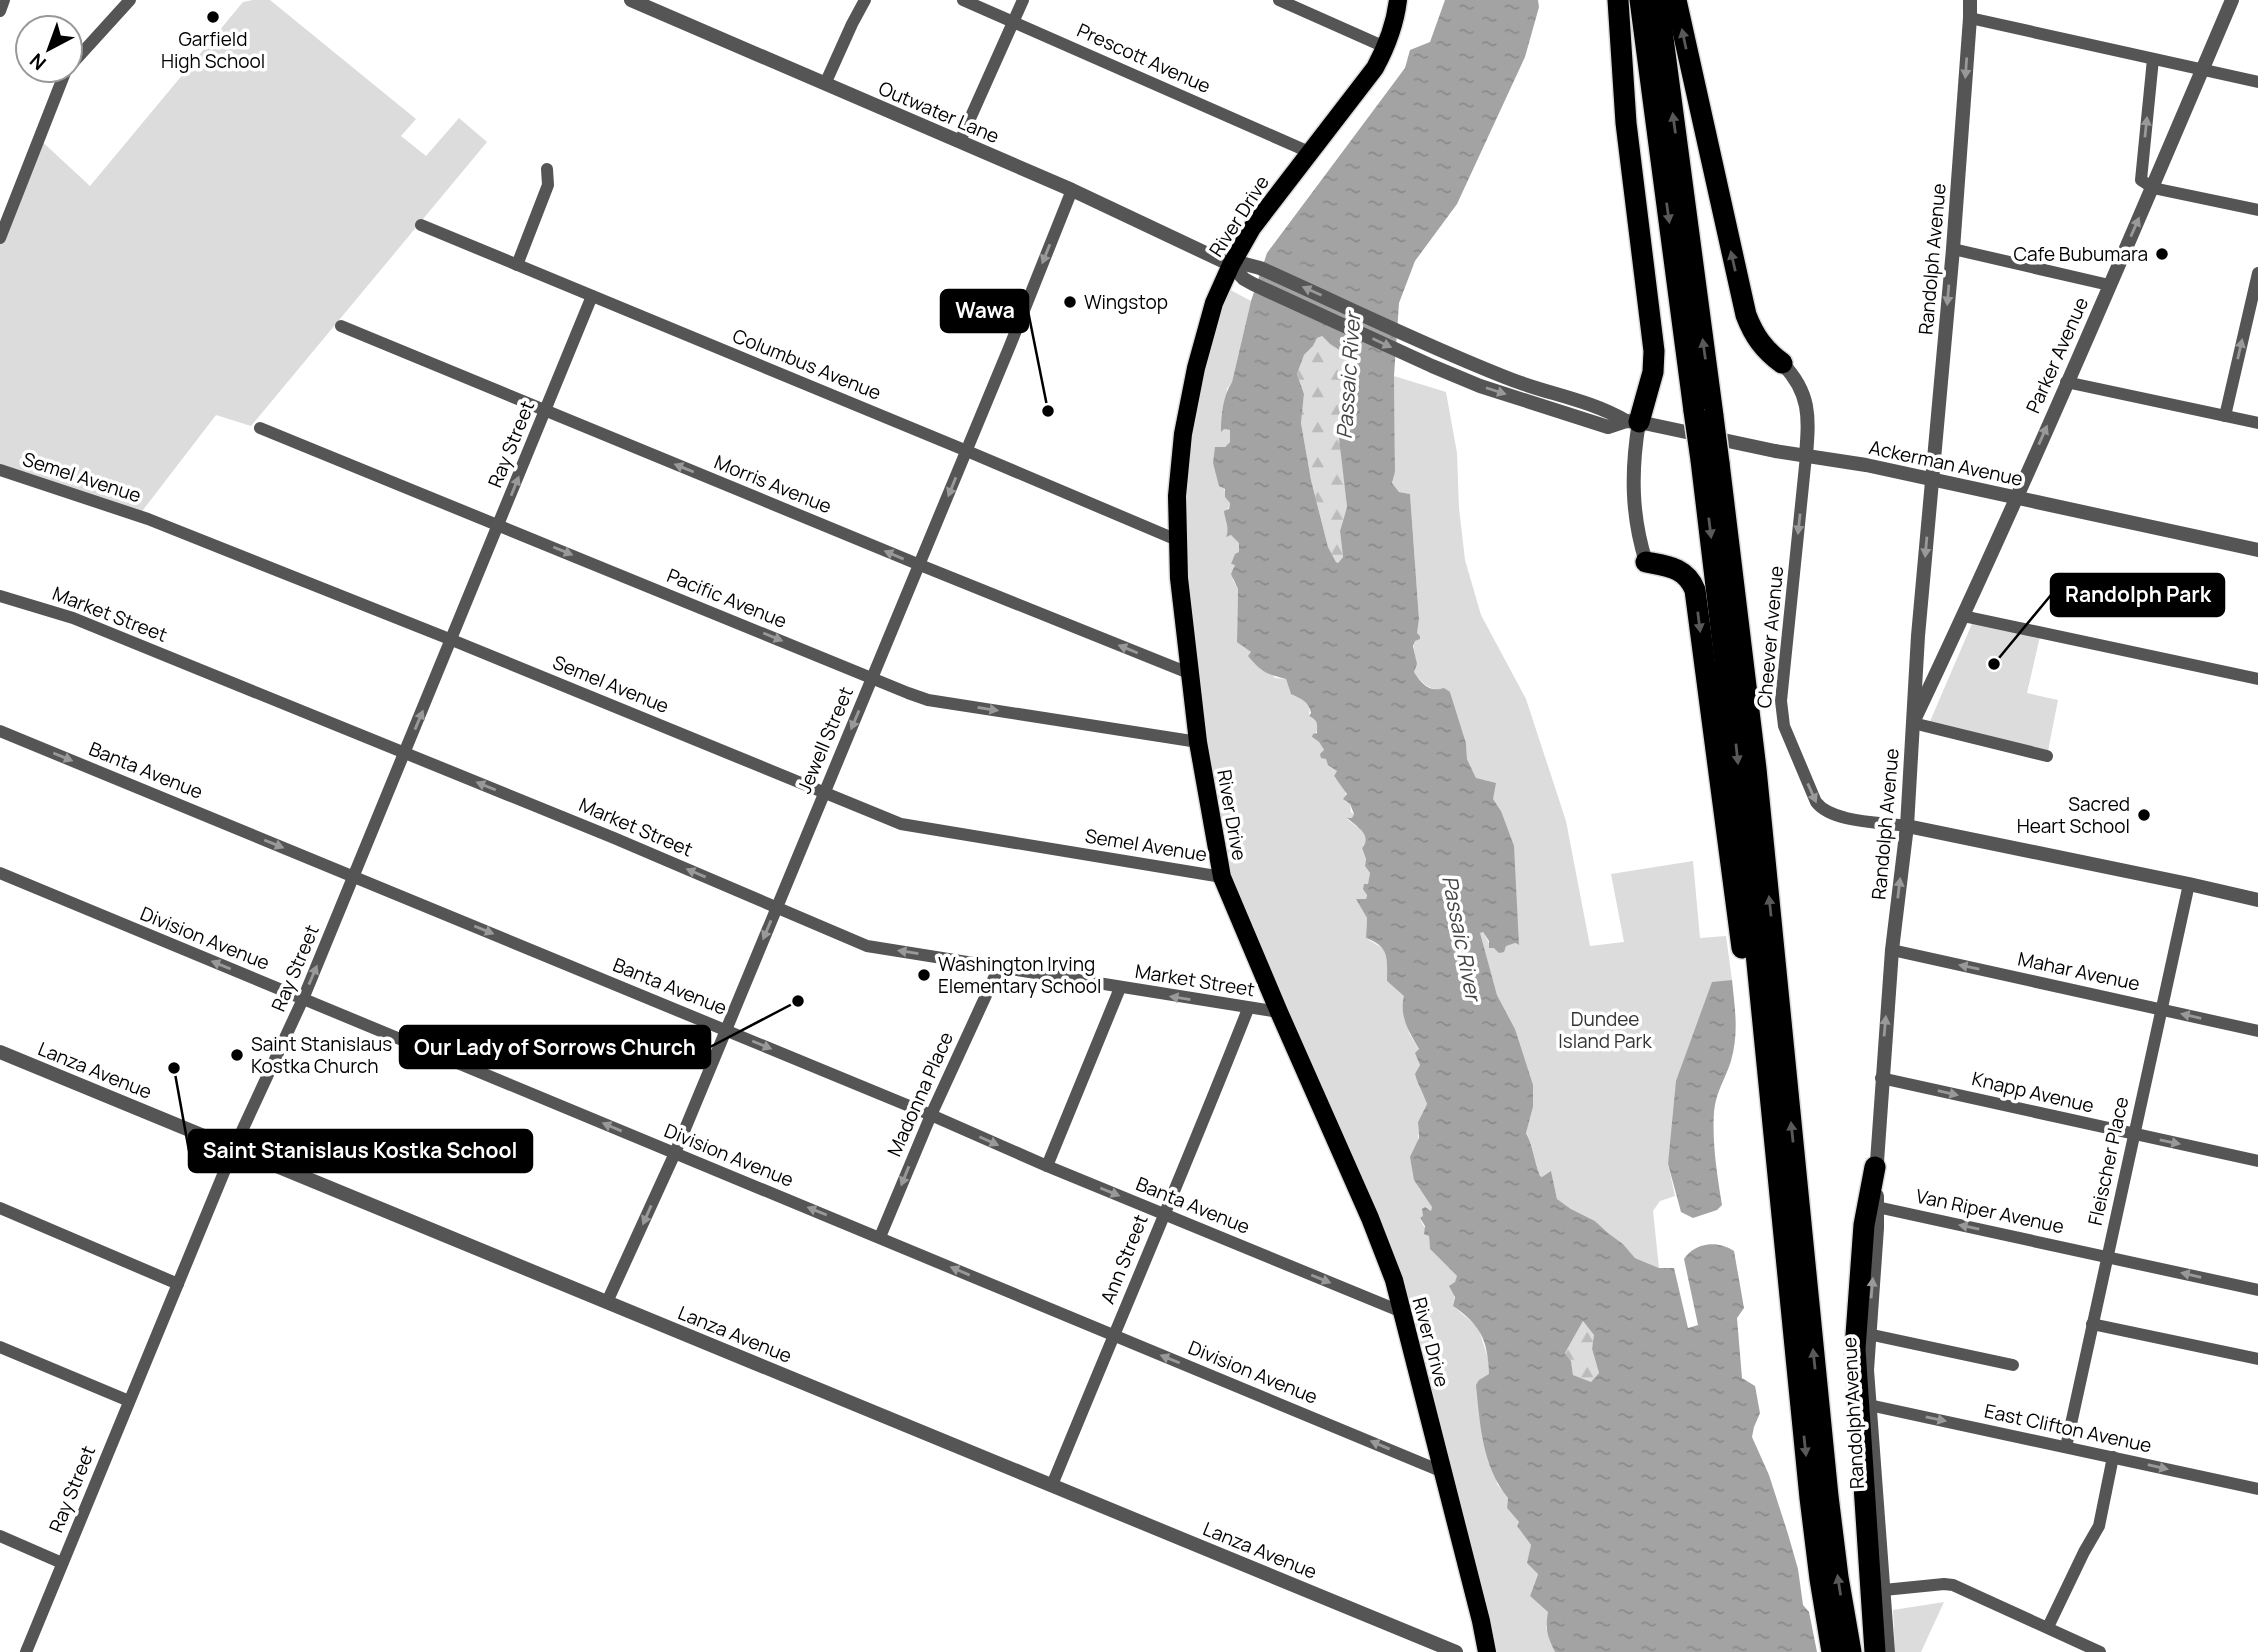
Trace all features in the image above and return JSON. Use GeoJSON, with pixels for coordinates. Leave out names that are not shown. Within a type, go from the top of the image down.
{"type":"FeatureCollection","features":[{"type":"Feature","properties":{"kind":"highway"},"geometry":{"type":"LineString","coordinates":[[1618,0],[1627,135],[1654,351],[1653,372],[1632,421]]}},
{"type":"Feature","properties":{"kind":"highway"},"geometry":{"type":"LineString","coordinates":[[1640,0],[1704,414]]}},
{"type":"Feature","properties":{"kind":"highway"},"geometry":{"type":"LineString","coordinates":[[1658,0],[1710,462],[1810,1498],[1832,1652]]}},
{"type":"Feature","properties":{"kind":"highway"},"geometry":{"type":"LineString","coordinates":[[1676,0],[1742,299],[1757,339],[1782,363]]}},
{"type":"Feature","properties":{"kind":"highway"},"geometry":{"type":"LineString","coordinates":[[1710,462],[1751,720],[1828,1496],[1851,1652]]}},
{"type":"Feature","properties":{"kind":"highway"},"geometry":{"type":"LineString","coordinates":[[1646,562],[1665,565],[1685,573],[1695,590],[1761,1098],[1783,1227]]}},
{"type":"Feature","properties":{"kind":"highway"},"geometry":{"type":"LineString","coordinates":[[1875,1167],[1864,1225],[1855,1349],[1875,1652]]}},
{"type":"Feature","properties":{"kind":"main road","name":"River Drive"},"geometry":{"type":"LineString","coordinates":[[1398,0],[1394,27],[1387,48],[1360,89],[1252,228],[1231,265],[1211,312],[1189,399],[1183,435],[1177,496],[1179,578],[1198,742],[1222,877],[1394,1280],[1487,1652]]}},
{"type":"Feature","properties":{"kind":"street"},"geometry":{"type":"LineString","coordinates":[[0,11],[5,0]]}},
{"type":"Feature","properties":{"kind":"street"},"geometry":{"type":"LineString","coordinates":[[84,50],[130,0]]}},
{"type":"Feature","properties":{"kind":"street","name":"Outwater Lane"},"geometry":{"type":"LineString","coordinates":[[631,0],[1072,190],[1231,265],[1253,284],[1432,366]]}},
{"type":"Feature","properties":{"kind":"street"},"geometry":{"type":"LineString","coordinates":[[825,84],[866,0]]}},
{"type":"Feature","properties":{"kind":"street","name":"Prescott Avenue"},"geometry":{"type":"LineString","coordinates":[[962,0],[1309,152]]}},
{"type":"Feature","properties":{"kind":"street"},"geometry":{"type":"LineString","coordinates":[[960,141],[1023,0]]}},
{"type":"Feature","properties":{"kind":"street"},"geometry":{"type":"LineString","coordinates":[[1279,0],[1387,48]]}},
{"type":"Feature","properties":{"kind":"street","name":"Randolph Avenue"},"geometry":{"type":"LineString","coordinates":[[1888,1652],[1867,1370],[1877,1207],[1875,1167],[1892,950],[1907,826],[1917,636],[1953,249],[1970,0]]}},
{"type":"Feature","properties":{"kind":"street","name":"Parker Avenue"},"geometry":{"type":"LineString","coordinates":[[1913,723],[1963,617],[2153,188],[2232,0]]}},
{"type":"Feature","properties":{"kind":"street"},"geometry":{"type":"LineString","coordinates":[[1970,18],[2258,82]]}},
{"type":"Feature","properties":{"kind":"street"},"geometry":{"type":"LineString","coordinates":[[2153,59],[2141,180],[2153,188],[2258,210]]}},
{"type":"Feature","properties":{"kind":"street"},"geometry":{"type":"LineString","coordinates":[[0,238],[62,84]]}},
{"type":"Feature","properties":{"kind":"street"},"geometry":{"type":"LineString","coordinates":[[517,265],[548,185],[547,169]]}},
{"type":"Feature","properties":{"kind":"street","name":"Jewell Street"},"geometry":{"type":"LineString","coordinates":[[607,1302],[675,1153],[967,451],[1072,190]]}},
{"type":"Feature","properties":{"kind":"street","name":"Columbus Avenue"},"geometry":{"type":"LineString","coordinates":[[421,225],[1177,540]]}},
{"type":"Feature","properties":{"kind":"street"},"geometry":{"type":"LineString","coordinates":[[1953,249],[2109,285]]}},
{"type":"Feature","properties":{"kind":"street","name":"Outwater Lane"},"geometry":{"type":"LineString","coordinates":[[1231,265],[1241,263],[1260,268],[1441,350]]}},
{"type":"Feature","properties":{"kind":"street"},"geometry":{"type":"LineString","coordinates":[[2225,416],[2258,272]]}},
{"type":"Feature","properties":{"kind":"street","name":"Ray Street"},"geometry":{"type":"LineString","coordinates":[[26,1652],[234,1149],[303,999],[593,296]]}},
{"type":"Feature","properties":{"kind":"street","name":"Morris Avenue"},"geometry":{"type":"LineString","coordinates":[[341,326],[919,565],[1191,674]]}},
{"type":"Feature","properties":{"kind":"street","name":"Ackerman Avenue"},"geometry":{"type":"LineString","coordinates":[[1441,350],[1511,380],[1608,410],[1632,421],[1932,480],[2258,550]]}},
{"type":"Feature","properties":{"kind":"street"},"geometry":{"type":"LineString","coordinates":[[1782,363],[1801,387],[1805,399],[1808,429],[1806,456]]}},
{"type":"Feature","properties":{"kind":"street","name":"Ackerman Avenue"},"geometry":{"type":"LineString","coordinates":[[1432,366],[1480,386],[1608,427],[1632,421]]}},
{"type":"Feature","properties":{"kind":"street"},"geometry":{"type":"LineString","coordinates":[[2066,383],[2258,423]]}},
{"type":"Feature","properties":{"kind":"street"},"geometry":{"type":"LineString","coordinates":[[1632,421],[1633,495],[1637,530],[1646,562]]}},
{"type":"Feature","properties":{"kind":"street","name":"Pacific Avenue"},"geometry":{"type":"LineString","coordinates":[[260,428],[928,700],[1198,742]]}},
{"type":"Feature","properties":{"kind":"street","name":"Cheever Avenue"},"geometry":{"type":"LineString","coordinates":[[1806,456],[1781,701],[1784,726],[1821,809],[1835,816],[1907,826]]}},
{"type":"Feature","properties":{"kind":"street","name":"Semel Avenue"},"geometry":{"type":"LineString","coordinates":[[0,470],[148,519],[901,824],[1222,877]]}},
{"type":"Feature","properties":{"kind":"street","name":"Market Street"},"geometry":{"type":"LineString","coordinates":[[0,596],[73,618],[614,838],[867,946],[1279,1012]]}},
{"type":"Feature","properties":{"kind":"street"},"geometry":{"type":"LineString","coordinates":[[1963,617],[2258,679]]}},
{"type":"Feature","properties":{"kind":"street"},"geometry":{"type":"LineString","coordinates":[[1913,723],[2047,756]]}},
{"type":"Feature","properties":{"kind":"street","name":"Banta Avenue"},"geometry":{"type":"LineString","coordinates":[[0,731],[1402,1312]]}},
{"type":"Feature","properties":{"kind":"street"},"geometry":{"type":"LineString","coordinates":[[1907,826],[2258,900]]}},
{"type":"Feature","properties":{"kind":"street","name":"Division Avenue"},"geometry":{"type":"LineString","coordinates":[[0,873],[1443,1472]]}},
{"type":"Feature","properties":{"kind":"street","name":"Fleischer Place"},"geometry":{"type":"LineString","coordinates":[[2066,1447],[2189,884]]}},
{"type":"Feature","properties":{"kind":"street","name":"Mahar Avenue"},"geometry":{"type":"LineString","coordinates":[[1892,950],[2258,1031]]}},
{"type":"Feature","properties":{"kind":"street","name":"Madonna Place"},"geometry":{"type":"LineString","coordinates":[[880,1237],[931,1115],[999,967]]}},
{"type":"Feature","properties":{"kind":"street"},"geometry":{"type":"LineString","coordinates":[[1047,1166],[1119,988]]}},
{"type":"Feature","properties":{"kind":"street","name":"Ann Street"},"geometry":{"type":"LineString","coordinates":[[1052,1485],[1248,1009]]}},
{"type":"Feature","properties":{"kind":"street","name":"Lanza Avenue"},"geometry":{"type":"LineString","coordinates":[[0,1052],[1456,1652]]}},
{"type":"Feature","properties":{"kind":"street","name":"Knapp Avenue"},"geometry":{"type":"LineString","coordinates":[[1881,1078],[2258,1161]]}},
{"type":"Feature","properties":{"kind":"street","name":"Van Riper Avenue"},"geometry":{"type":"LineString","coordinates":[[1877,1207],[2258,1290]]}},
{"type":"Feature","properties":{"kind":"street"},"geometry":{"type":"LineString","coordinates":[[0,1208],[178,1284]]}},
{"type":"Feature","properties":{"kind":"street"},"geometry":{"type":"LineString","coordinates":[[2092,1324],[2258,1359]]}},
{"type":"Feature","properties":{"kind":"street"},"geometry":{"type":"LineString","coordinates":[[1868,1334],[2013,1365]]}},
{"type":"Feature","properties":{"kind":"street"},"geometry":{"type":"LineString","coordinates":[[0,1347],[129,1401]]}},
{"type":"Feature","properties":{"kind":"street","name":"East Clifton Avenue"},"geometry":{"type":"LineString","coordinates":[[1869,1405],[2258,1489]]}},
{"type":"Feature","properties":{"kind":"street"},"geometry":{"type":"LineString","coordinates":[[2048,1627],[2099,1526],[2113,1457]]}},
{"type":"Feature","properties":{"kind":"street"},"geometry":{"type":"LineString","coordinates":[[0,1536],[62,1563]]}},
{"type":"Feature","properties":{"kind":"street"},"geometry":{"type":"LineString","coordinates":[[1884,1590],[1953,1585],[2100,1652]]}},
{"type":"Feature","properties":{"kind":"green space"},"geometry":{"type":"Polygon","coordinates":[[[270,0],[416,119],[401,136],[426,156],[459,118],[487,142],[251,426],[216,415],[140,514],[0,468],[0,226],[36,136],[90,186],[243,2],[270,0]]]}},
{"type":"Feature","properties":{"kind":"green space"},"geometry":{"type":"Polygon","coordinates":[[[1221,285],[1251,301],[1232,382],[1227,389],[1224,429],[1230,430],[1230,442],[1219,448],[1213,463],[1230,503],[1225,518],[1229,525],[1227,536],[1231,535],[1239,542],[1239,552],[1231,564],[1235,565],[1233,580],[1238,589],[1237,642],[1249,650],[1275,678],[1286,679],[1291,694],[1310,706],[1309,716],[1315,719],[1319,727],[1313,738],[1319,742],[1324,750],[1322,754],[1337,771],[1334,777],[1344,788],[1345,801],[1350,804],[1354,814],[1347,819],[1365,833],[1367,839],[1362,848],[1366,859],[1365,866],[1370,873],[1366,899],[1357,900],[1367,918],[1366,938],[1384,949],[1387,958],[1387,981],[1405,996],[1409,1033],[1419,1050],[1416,1053],[1420,1065],[1418,1080],[1427,1104],[1418,1122],[1419,1188],[1432,1207],[1431,1212],[1420,1219],[1429,1236],[1430,1249],[1457,1276],[1453,1306],[1478,1327],[1488,1358],[1497,1484],[1508,1498],[1507,1508],[1519,1522],[1517,1526],[1531,1545],[1531,1560],[1538,1573],[1530,1596],[1549,1612],[1546,1628],[1555,1652],[1487,1652],[1402,1312],[1222,877],[1177,496],[1221,285]]]}},
{"type":"Feature","properties":{"kind":"green space"},"geometry":{"type":"Polygon","coordinates":[[[1322,336],[1352,358],[1354,377],[1339,429],[1347,507],[1340,531],[1343,557],[1338,563],[1328,547],[1311,480],[1301,423],[1304,394],[1297,374],[1304,355],[1317,337],[1322,336]]]}},
{"type":"Feature","properties":{"kind":"green space","name":"Dundee Island Park"},"geometry":{"type":"Polygon","coordinates":[[[1394,376],[1446,392],[1457,453],[1459,508],[1465,560],[1481,615],[1526,699],[1566,821],[1590,946],[1624,942],[1611,874],[1693,861],[1700,938],[1726,936],[1732,980],[1712,983],[1668,1164],[1675,1196],[1660,1201],[1653,1211],[1659,1268],[1635,1258],[1623,1244],[1595,1221],[1557,1199],[1551,1172],[1540,1176],[1526,1132],[1533,1107],[1515,1029],[1497,995],[1479,932],[1483,932],[1490,945],[1518,945],[1501,811],[1476,778],[1467,759],[1466,743],[1450,692],[1429,687],[1414,672],[1414,646],[1419,619],[1410,494],[1399,492],[1392,483],[1395,472],[1394,376]]]}},
{"type":"Feature","properties":{"kind":"green space"},"geometry":{"type":"Polygon","coordinates":[[[1974,619],[2041,632],[2027,693],[2058,700],[2047,756],[1928,726],[1974,619]]]}},
{"type":"Feature","properties":{"kind":"green space"},"geometry":{"type":"Polygon","coordinates":[[[1583,1321],[1595,1335],[1592,1349],[1599,1373],[1591,1383],[1573,1375],[1571,1361],[1565,1353],[1583,1321]]]}},
{"type":"Feature","properties":{"kind":"green space"},"geometry":{"type":"Polygon","coordinates":[[[1944,1602],[1921,1652],[1895,1652],[1893,1610],[1944,1602]]]}},
{"type":"Feature","properties":{"kind":"water","name":"Passaic River"},"geometry":{"type":"Polygon","coordinates":[[[1445,0],[1538,0],[1539,7],[1525,57],[1457,204],[1415,261],[1399,303],[1394,376],[1395,472],[1392,483],[1399,492],[1410,494],[1419,619],[1417,633],[1420,636],[1413,646],[1417,664],[1414,672],[1426,686],[1444,688],[1450,692],[1466,743],[1467,759],[1476,778],[1496,783],[1493,799],[1501,811],[1514,846],[1519,945],[1515,943],[1506,946],[1504,952],[1499,953],[1494,948],[1489,948],[1489,941],[1483,932],[1480,933],[1497,995],[1515,1029],[1533,1085],[1533,1107],[1526,1133],[1540,1176],[1551,1171],[1557,1199],[1595,1221],[1623,1244],[1635,1258],[1659,1268],[1674,1268],[1688,1328],[1698,1325],[1684,1259],[1694,1249],[1707,1244],[1721,1245],[1734,1251],[1744,1308],[1737,1318],[1742,1378],[1755,1386],[1760,1413],[1752,1437],[1769,1475],[1788,1534],[1798,1569],[1803,1605],[1809,1612],[1817,1652],[1555,1652],[1547,1632],[1548,1612],[1530,1596],[1538,1574],[1527,1563],[1531,1545],[1517,1526],[1519,1522],[1507,1508],[1508,1498],[1499,1486],[1484,1444],[1476,1385],[1489,1374],[1485,1343],[1470,1320],[1453,1306],[1455,1297],[1449,1286],[1455,1282],[1457,1276],[1430,1249],[1429,1236],[1424,1234],[1425,1226],[1420,1218],[1423,1216],[1422,1209],[1425,1207],[1431,1211],[1432,1207],[1414,1180],[1410,1157],[1419,1138],[1418,1122],[1427,1104],[1415,1074],[1420,1065],[1415,1053],[1419,1049],[1404,1017],[1404,996],[1387,981],[1386,954],[1374,941],[1366,938],[1367,918],[1356,899],[1366,899],[1367,895],[1363,889],[1364,884],[1368,884],[1370,873],[1365,866],[1366,859],[1362,848],[1365,835],[1347,818],[1352,818],[1354,814],[1350,804],[1343,799],[1347,794],[1334,776],[1337,771],[1328,765],[1326,759],[1321,758],[1320,754],[1324,750],[1312,737],[1317,733],[1317,725],[1309,716],[1311,713],[1308,706],[1291,694],[1286,679],[1261,669],[1248,656],[1251,652],[1237,642],[1238,589],[1231,574],[1235,565],[1231,564],[1235,554],[1239,552],[1239,543],[1231,535],[1226,537],[1224,511],[1229,509],[1230,503],[1225,497],[1225,489],[1219,486],[1213,463],[1215,447],[1225,447],[1230,442],[1230,430],[1224,429],[1221,432],[1222,412],[1251,301],[1267,253],[1405,68],[1410,50],[1430,42],[1445,0]],[[1322,336],[1317,338],[1304,355],[1297,374],[1304,394],[1301,423],[1311,480],[1328,547],[1338,563],[1343,557],[1340,531],[1347,507],[1338,429],[1354,376],[1352,358],[1322,336]],[[1583,1321],[1565,1353],[1571,1361],[1573,1375],[1591,1382],[1599,1373],[1592,1349],[1594,1335],[1583,1321]]]}},
{"type":"Feature","properties":{"kind":"water"},"geometry":{"type":"Polygon","coordinates":[[[1732,980],[1735,1041],[1714,1112],[1714,1147],[1722,1205],[1717,1210],[1693,1218],[1681,1212],[1668,1164],[1676,1081],[1712,982],[1732,980]]]}},
{"type":"Feature","properties":{"kind":"place","name":"Garfield High School"},"geometry":{"type":"Point","coordinates":[213,17]}},
{"type":"Feature","properties":{"kind":"place","name":"Cafe Bubumara"},"geometry":{"type":"Point","coordinates":[2162,254]}},
{"type":"Feature","properties":{"kind":"place","name":"Wingstop"},"geometry":{"type":"Point","coordinates":[1070,302]}},
{"type":"Feature","properties":{"kind":"place","name":"Wawa"},"geometry":{"type":"Point","coordinates":[1048,411]}},
{"type":"Feature","properties":{"kind":"place","name":"Randolph Park"},"geometry":{"type":"Point","coordinates":[1994,664]}},
{"type":"Feature","properties":{"kind":"place","name":"Sacred Heart School"},"geometry":{"type":"Point","coordinates":[2144,815]}},
{"type":"Feature","properties":{"kind":"place","name":"Washington Irving Elementary School"},"geometry":{"type":"Point","coordinates":[924,975]}},
{"type":"Feature","properties":{"kind":"place","name":"Our Lady of Sorrows Church"},"geometry":{"type":"Point","coordinates":[798,1001]}},
{"type":"Feature","properties":{"kind":"place","name":"Saint Stanislaus Kostka Church"},"geometry":{"type":"Point","coordinates":[237,1055]}},
{"type":"Feature","properties":{"kind":"place","name":"Saint Stanislaus Kostka School"},"geometry":{"type":"Point","coordinates":[174,1068]}}]}
